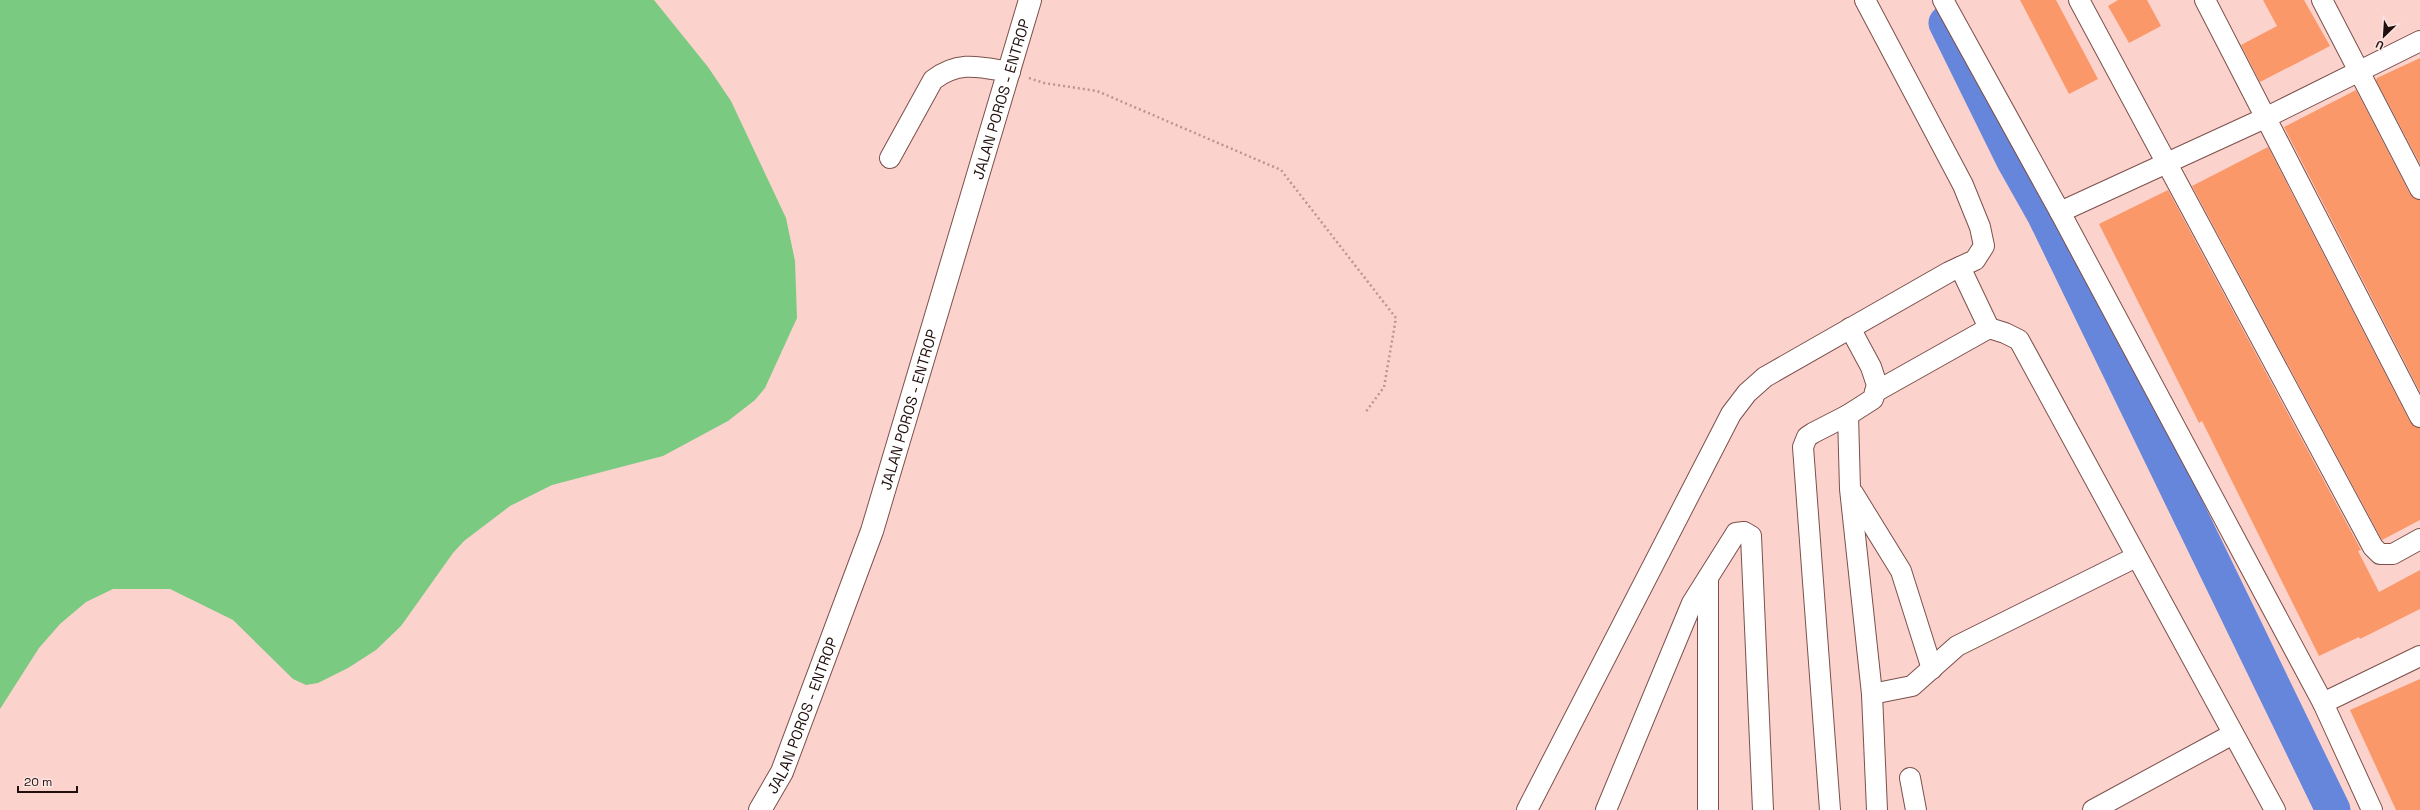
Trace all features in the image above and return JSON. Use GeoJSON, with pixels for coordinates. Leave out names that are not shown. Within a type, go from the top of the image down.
{"type":"FeatureCollection","features":[{"type":"Feature","properties":{"kind":"main road","name":"JALAN POROS - ENTROP"},"geometry":{"type":"LineString","coordinates":[[760,810],[782,772],[872,531],[1010,72],[1030,0]]}},
{"type":"Feature","properties":{"kind":"street"},"geometry":{"type":"LineString","coordinates":[[1527,810],[1732,414],[1747,393],[1765,377],[1858,341],[1960,267],[1975,260],[1984,246],[1980,227],[1963,185],[1864,0]]}},
{"type":"Feature","properties":{"kind":"street"},"geometry":{"type":"LineString","coordinates":[[1943,0],[2060,212],[2324,703],[2372,810]]}},
{"type":"Feature","properties":{"kind":"street"},"geometry":{"type":"LineString","coordinates":[[2079,0],[2373,547],[2380,554],[2393,554],[2420,539]]}},
{"type":"Feature","properties":{"kind":"street"},"geometry":{"type":"LineString","coordinates":[[2206,0],[2265,118],[2420,417]]}},
{"type":"Feature","properties":{"kind":"street"},"geometry":{"type":"LineString","coordinates":[[2322,0],[2420,189]]}},
{"type":"Feature","properties":{"kind":"street"},"geometry":{"type":"LineString","coordinates":[[2060,212],[2265,118],[2358,70],[2420,41]]}},
{"type":"Feature","properties":{"kind":"street"},"geometry":{"type":"LineString","coordinates":[[890,158],[933,80],[945,71],[968,65],[1010,72]]}},
{"type":"Feature","properties":{"kind":"street"},"geometry":{"type":"LineString","coordinates":[[1960,267],[1989,328]]}},
{"type":"Feature","properties":{"kind":"street"},"geometry":{"type":"LineString","coordinates":[[1875,392],[1989,328],[2005,333],[2019,340],[2275,810]]}},
{"type":"Feature","properties":{"kind":"street"},"geometry":{"type":"LineString","coordinates":[[1830,810],[1803,446],[1807,438],[1813,433],[1848,415],[1873,398],[1877,385],[1858,341]]}},
{"type":"Feature","properties":{"kind":"street"},"geometry":{"type":"LineString","coordinates":[[1848,415],[1850,489],[1872,694],[1877,810]]}},
{"type":"Feature","properties":{"kind":"street"},"geometry":{"type":"LineString","coordinates":[[1850,489],[1901,571],[1932,668]]}},
{"type":"Feature","properties":{"kind":"street"},"geometry":{"type":"LineString","coordinates":[[1606,810],[1692,603],[1736,533],[1744,532],[1751,536],[1764,810]]}},
{"type":"Feature","properties":{"kind":"street"},"geometry":{"type":"LineString","coordinates":[[1872,694],[1912,686],[1958,646],[2136,557]]}},
{"type":"Feature","properties":{"kind":"street"},"geometry":{"type":"LineString","coordinates":[[1708,578],[1708,810]]}},
{"type":"Feature","properties":{"kind":"street"},"geometry":{"type":"LineString","coordinates":[[2324,703],[2420,656]]}},
{"type":"Feature","properties":{"kind":"street"},"geometry":{"type":"LineString","coordinates":[[2093,810],[2233,734]]}},
{"type":"Feature","properties":{"kind":"street"},"geometry":{"type":"LineString","coordinates":[[1910,778],[1916,810]]}},
{"type":"Feature","properties":{"kind":"path"},"geometry":{"type":"LineString","coordinates":[[1010,72],[1044,83],[1097,91],[1281,170],[1396,318],[1384,387],[1365,413]]}},
{"type":"Feature","properties":{"kind":"green space"},"geometry":{"type":"Polygon","coordinates":[[[0,0],[654,0],[708,67],[731,101],[786,218],[795,261],[797,318],[765,388],[755,400],[728,421],[663,456],[552,485],[510,506],[464,541],[453,553],[401,626],[376,650],[348,668],[318,683],[306,685],[293,679],[233,620],[170,589],[113,589],[86,602],[60,624],[39,648],[0,709],[0,0]]]}},
{"type":"Feature","properties":{"kind":"building"},"geometry":{"type":"Polygon","coordinates":[[[2020,0],[2056,0],[2098,79],[2069,94],[2020,0]]]}},
{"type":"Feature","properties":{"kind":"building"},"geometry":{"type":"Polygon","coordinates":[[[2118,0],[2147,0],[2161,26],[2129,43],[2108,6],[2118,0]]]}},
{"type":"Feature","properties":{"kind":"building"},"geometry":{"type":"Polygon","coordinates":[[[2263,0],[2304,0],[2330,46],[2260,82],[2241,45],[2277,26],[2263,0]]]}},
{"type":"Feature","properties":{"kind":"building"},"geometry":{"type":"Polygon","coordinates":[[[2420,58],[2420,164],[2376,80],[2377,78],[2420,58]]]}},
{"type":"Feature","properties":{"kind":"building"},"geometry":{"type":"Polygon","coordinates":[[[2356,90],[2410,194],[2420,200],[2420,392],[2284,127],[2356,90]]]}},
{"type":"Feature","properties":{"kind":"building"},"geometry":{"type":"Polygon","coordinates":[[[2268,147],[2410,422],[2420,428],[2420,520],[2382,540],[2192,186],[2268,147]]]}},
{"type":"Feature","properties":{"kind":"building"},"geometry":{"type":"Polygon","coordinates":[[[2168,190],[2361,550],[2358,551],[2379,592],[2420,570],[2420,609],[2360,639],[2359,637],[2319,656],[2202,421],[2199,423],[2099,224],[2168,190]]]}},
{"type":"Feature","properties":{"kind":"building"},"geometry":{"type":"Polygon","coordinates":[[[2420,679],[2420,810],[2396,810],[2350,710],[2420,679]]]}},
{"type":"Feature","properties":{"kind":"waterway"},"geometry":{"type":"LineString","coordinates":[[1946,23],[2014,161],[2045,216],[2333,810]]}}]}
